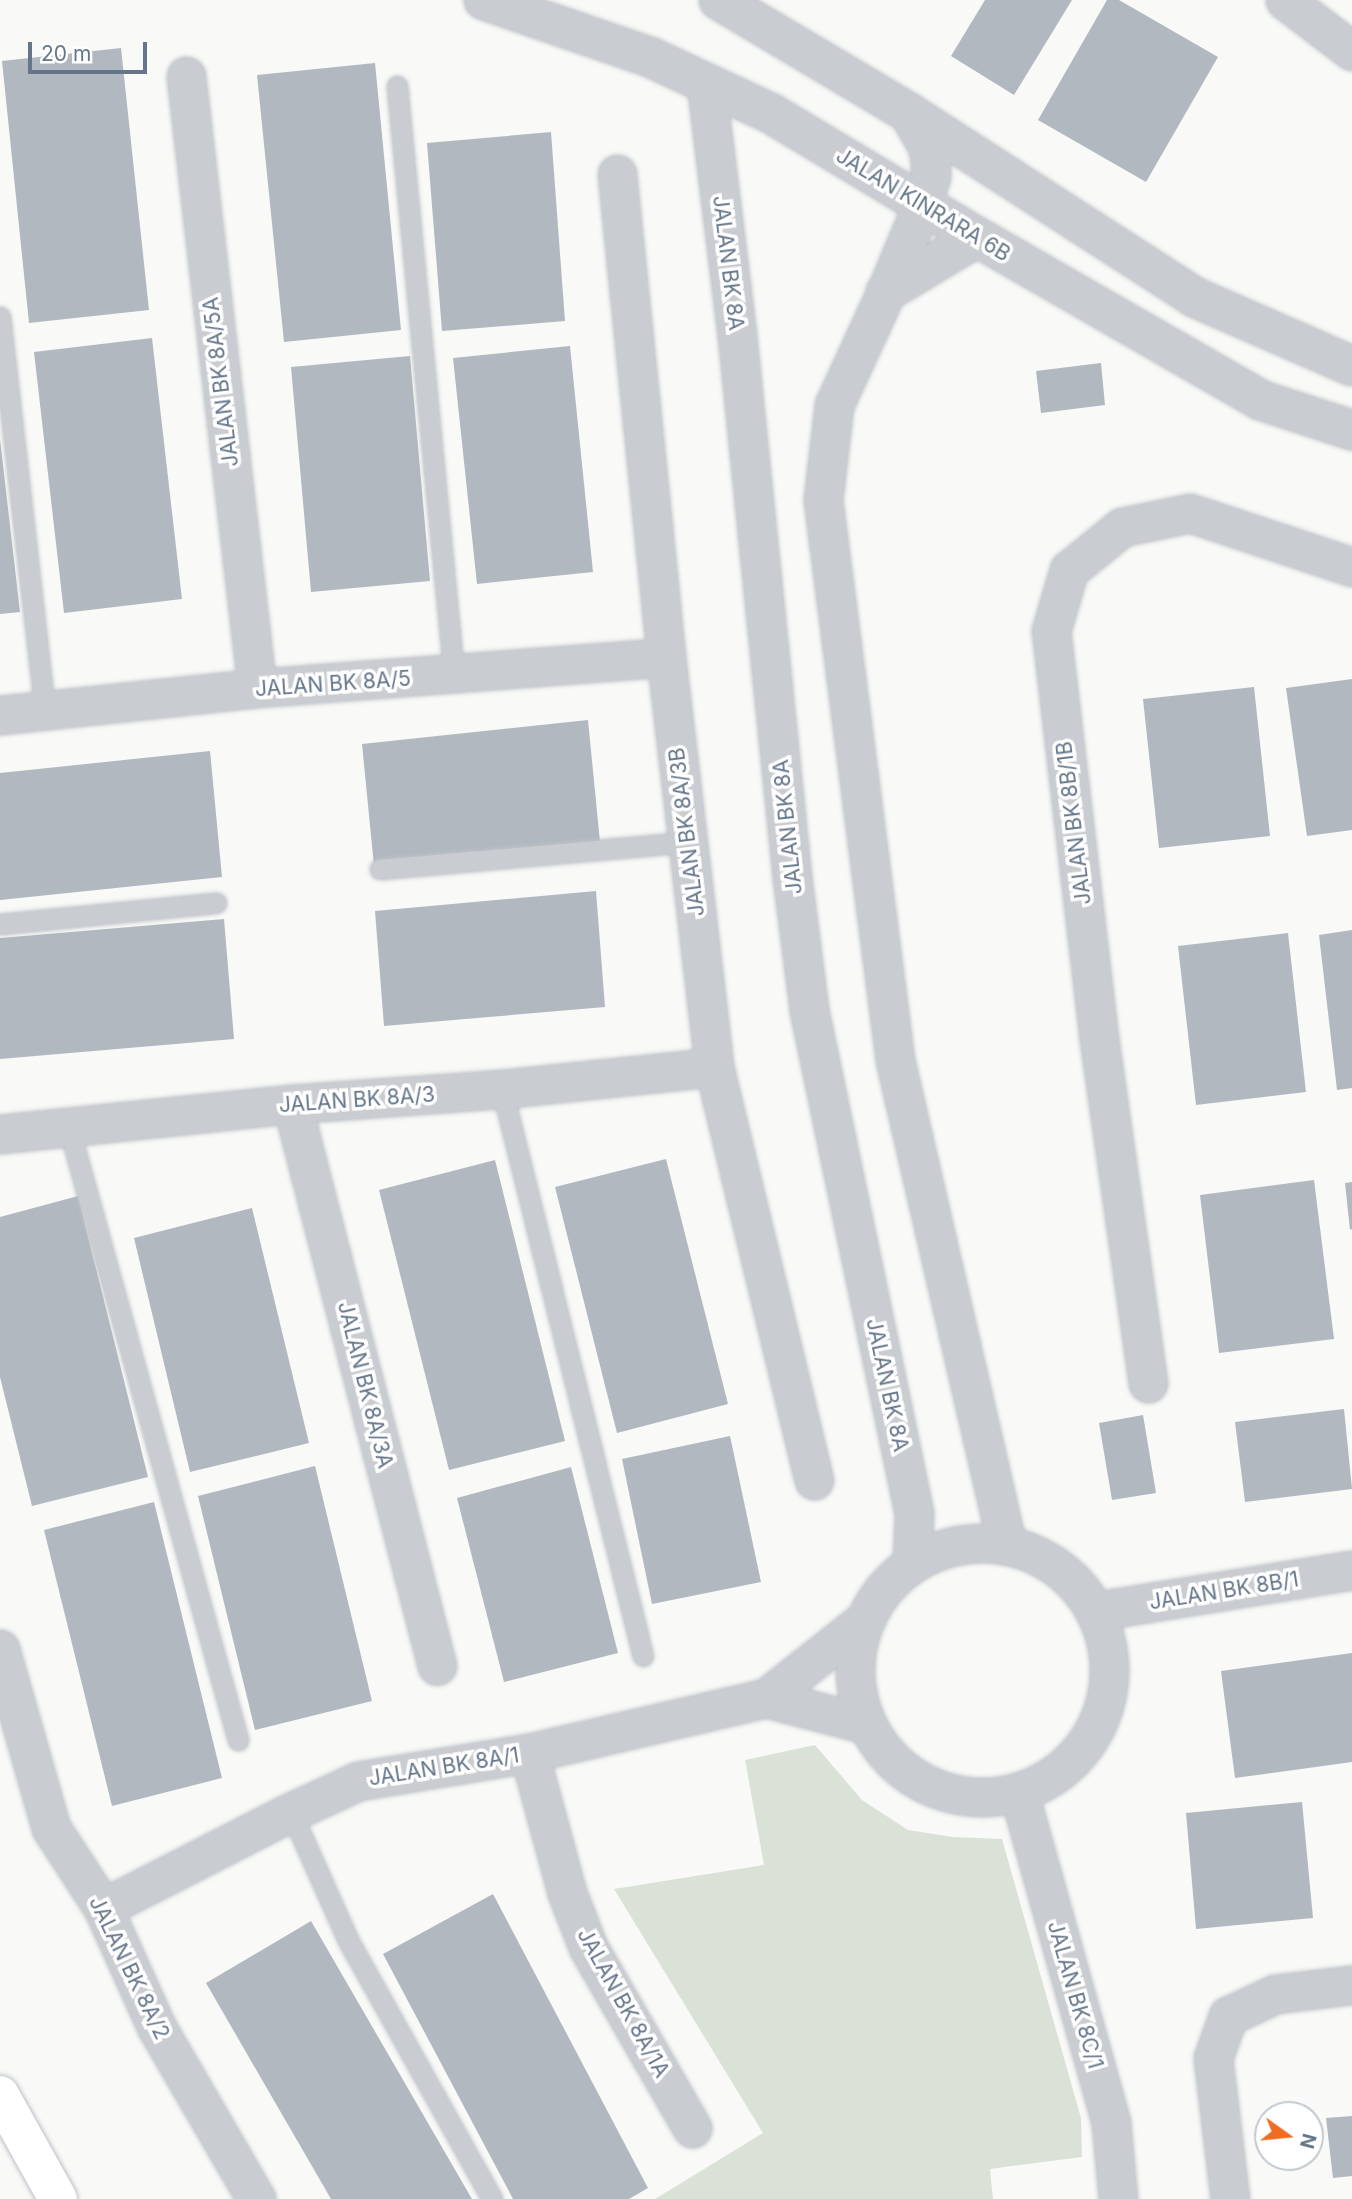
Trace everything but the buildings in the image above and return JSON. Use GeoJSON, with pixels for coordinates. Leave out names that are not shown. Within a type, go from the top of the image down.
{"type":"FeatureCollection","features":[{"type":"Feature","properties":{"kind":"main road"},"geometry":{"type":"LineString","coordinates":[[0,2095],[58,2199]]}},
{"type":"Feature","properties":{"kind":"street","name":"JALAN KINRARA 6B"},"geometry":{"type":"LineString","coordinates":[[488,0],[652,58],[772,114],[922,205],[1260,400],[1352,430]]}},
{"type":"Feature","properties":{"kind":"street"},"geometry":{"type":"LineString","coordinates":[[719,0],[909,113],[1194,297],[1352,366]]}},
{"type":"Feature","properties":{"kind":"street"},"geometry":{"type":"LineString","coordinates":[[1285,0],[1352,51]]}},
{"type":"Feature","properties":{"kind":"street","name":"JALAN BK 8A/5A"},"geometry":{"type":"LineString","coordinates":[[186,76],[257,688]]}},
{"type":"Feature","properties":{"kind":"street","name":"JALAN BK 8A"},"geometry":{"type":"LineString","coordinates":[[706,83],[739,348],[792,877],[809,1010],[914,1513],[912,1563]]}},
{"type":"Feature","properties":{"kind":"street"},"geometry":{"type":"LineString","coordinates":[[909,113],[928,146],[931,177],[886,292],[834,405],[823,500],[895,1060],[1007,1545]]}},
{"type":"Feature","properties":{"kind":"street","name":"JALAN BK 8A/3B"},"geometry":{"type":"LineString","coordinates":[[617,174],[666,657],[714,1067],[814,1480]]}},
{"type":"Feature","properties":{"kind":"street"},"geometry":{"type":"LineString","coordinates":[[886,292],[977,237]]}},
{"type":"Feature","properties":{"kind":"street","name":"JALAN BK 8B/1B"},"geometry":{"type":"LineString","coordinates":[[1148,1383],[1099,1039],[1051,631],[1069,570],[1122,527],[1190,513],[1352,567]]}},
{"type":"Feature","properties":{"kind":"street","name":"JALAN BK 8A/5"},"geometry":{"type":"LineString","coordinates":[[0,715],[257,688],[454,676],[666,657]]}},
{"type":"Feature","properties":{"kind":"street","name":"JALAN BK 8A/3"},"geometry":{"type":"LineString","coordinates":[[0,1135],[292,1104],[502,1089],[714,1067]]}},
{"type":"Feature","properties":{"kind":"street","name":"JALAN BK 8A/3A"},"geometry":{"type":"LineString","coordinates":[[292,1104],[437,1666]]}},
{"type":"Feature","properties":{"kind":"street"},"geometry":{"type":"LineString","coordinates":[[963,1545],[1007,1545],[1034,1553],[1059,1567],[1080,1587],[1096,1611],[1110,1666],[1100,1720],[1067,1766],[1019,1793],[983,1799],[947,1794],[914,1779],[886,1755],[866,1724],[856,1690],[856,1654],[866,1619],[885,1588],[912,1563],[942,1549],[963,1545]]}},
{"type":"Feature","properties":{"kind":"street","name":"JALAN BK 8B/1"},"geometry":{"type":"LineString","coordinates":[[1096,1611],[1352,1570]]}},
{"type":"Feature","properties":{"kind":"street","name":"JALAN BK 8A/1"},"geometry":{"type":"LineString","coordinates":[[103,1908],[290,1812],[358,1781],[530,1753],[766,1698],[866,1619]]}},
{"type":"Feature","properties":{"kind":"street","name":"JALAN BK 8A/2"},"geometry":{"type":"LineString","coordinates":[[0,1649],[51,1828],[103,1908],[157,2028],[256,2199]]}},
{"type":"Feature","properties":{"kind":"street","name":"JALAN BK 8A/1"},"geometry":{"type":"LineString","coordinates":[[766,1698],[866,1724]]}},
{"type":"Feature","properties":{"kind":"street","name":"JALAN BK 8A/1A"},"geometry":{"type":"LineString","coordinates":[[530,1753],[566,1893],[588,1947],[692,2128]]}},
{"type":"Feature","properties":{"kind":"street","name":"JALAN BK 8C/1"},"geometry":{"type":"LineString","coordinates":[[1019,1793],[1111,2123],[1118,2199]]}},
{"type":"Feature","properties":{"kind":"street"},"geometry":{"type":"LineString","coordinates":[[1230,2199],[1213,2058],[1228,2016],[1275,1994],[1352,1985]]}},
{"type":"Feature","properties":{"kind":"lane"},"geometry":{"type":"LineString","coordinates":[[397,86],[454,676]]}},
{"type":"Feature","properties":{"kind":"lane"},"geometry":{"type":"LineString","coordinates":[[0,317],[45,709]]}},
{"type":"Feature","properties":{"kind":"lane"},"geometry":{"type":"LineString","coordinates":[[380,869],[689,842]]}},
{"type":"Feature","properties":{"kind":"lane"},"geometry":{"type":"LineString","coordinates":[[0,924],[216,903]]}},
{"type":"Feature","properties":{"kind":"lane"},"geometry":{"type":"LineString","coordinates":[[502,1089],[643,1656]]}},
{"type":"Feature","properties":{"kind":"lane"},"geometry":{"type":"LineString","coordinates":[[69,1128],[238,1740]]}},
{"type":"Feature","properties":{"kind":"lane"},"geometry":{"type":"LineString","coordinates":[[290,1812],[349,1942],[492,2199]]}},
{"type":"Feature","properties":{"kind":"shaded area"},"geometry":{"type":"Polygon","coordinates":[[[815,1745],[862,1800],[908,1830],[953,1837],[1002,1839],[1081,2118],[1082,2157],[990,2169],[993,2199],[655,2199],[763,2133],[614,1889],[764,1865],[745,1760],[815,1745]]]}}]}
